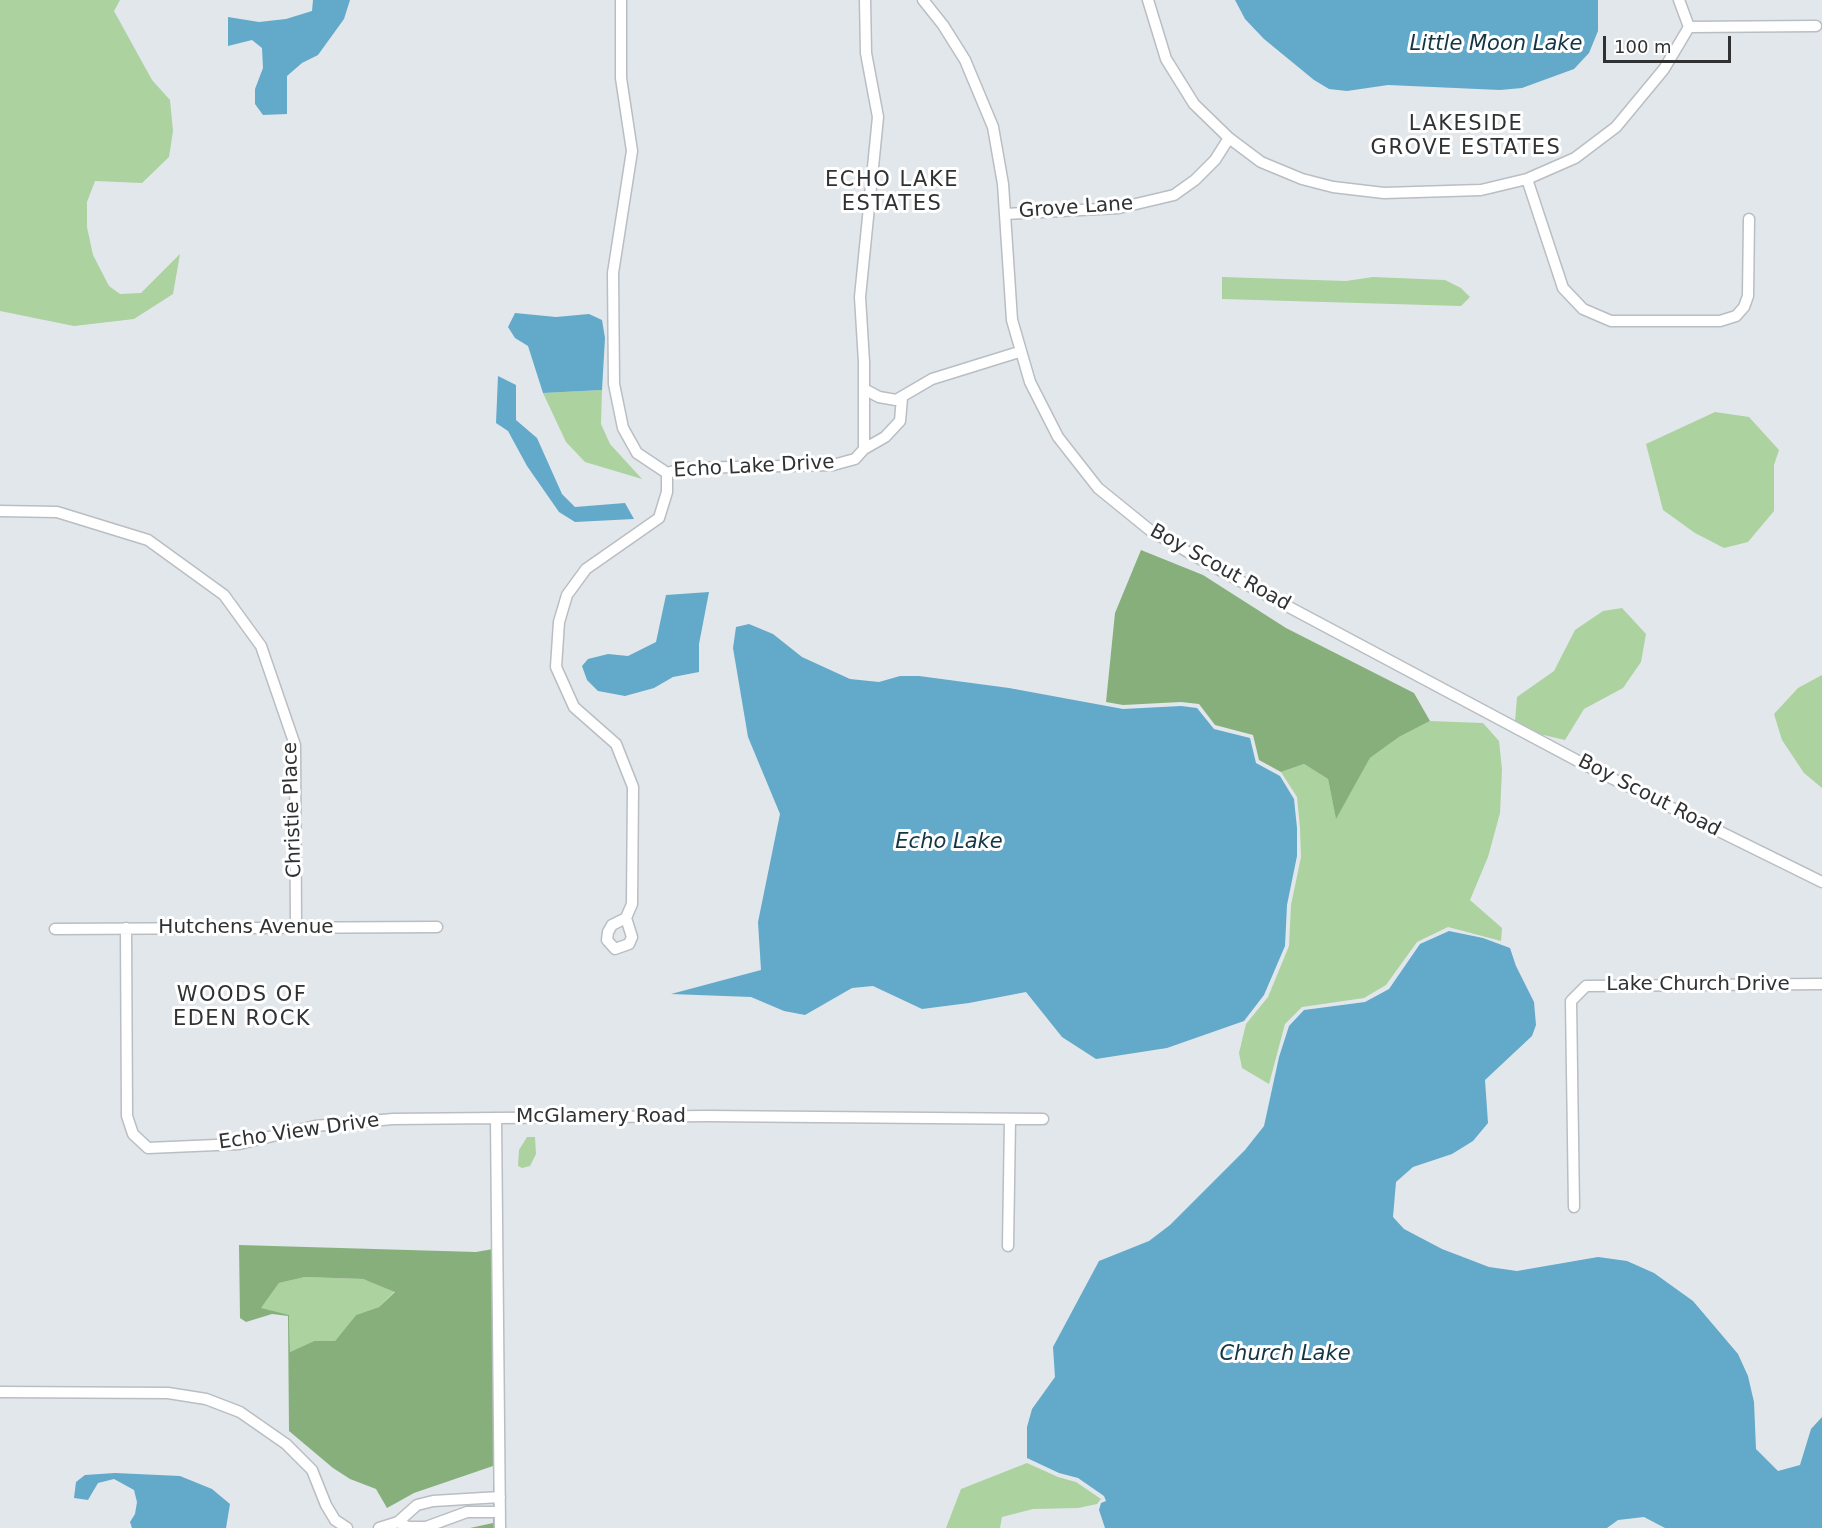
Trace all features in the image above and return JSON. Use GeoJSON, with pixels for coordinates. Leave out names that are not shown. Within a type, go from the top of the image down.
{"type":"FeatureCollection","features":[{"type":"Feature","properties":{"kind":"street","name":"Echo Lake Drive"},"geometry":{"type":"LineString","coordinates":[[621,0],[621,78],[632,151],[613,273],[614,384],[623,428],[637,453],[667,473],[685,468],[833,465],[855,459],[864,449],[885,437],[900,421],[902,398]]}},
{"type":"Feature","properties":{"kind":"street"},"geometry":{"type":"LineString","coordinates":[[864,449],[860,297],[878,117],[866,53],[865,0]]}},
{"type":"Feature","properties":{"kind":"street","name":"Boy Scout Road"},"geometry":{"type":"LineString","coordinates":[[922,0],[958,47],[984,101],[999,154],[1011,309],[1019,352],[1039,404],[1068,452],[1109,498],[1151,531],[1227,574],[1593,769],[1822,882]]}},
{"type":"Feature","properties":{"kind":"street"},"geometry":{"type":"LineString","coordinates":[[1148,0],[1166,59],[1194,104],[1229,138],[1261,162],[1302,179],[1333,187],[1384,193],[1481,190],[1527,180],[1575,158],[1616,127],[1664,69],[1689,27]]}},
{"type":"Feature","properties":{"kind":"street"},"geometry":{"type":"LineString","coordinates":[[1679,0],[1689,27]]}},
{"type":"Feature","properties":{"kind":"street"},"geometry":{"type":"LineString","coordinates":[[1689,27],[1816,26]]}},
{"type":"Feature","properties":{"kind":"street","name":"Grove Lane"},"geometry":{"type":"LineString","coordinates":[[1005,214],[1119,208],[1174,195],[1208,166],[1229,138]]}},
{"type":"Feature","properties":{"kind":"street"},"geometry":{"type":"LineString","coordinates":[[1527,180],[1563,288],[1583,309],[1611,321],[1720,321],[1736,316],[1744,307],[1748,296],[1749,219]]}},
{"type":"Feature","properties":{"kind":"street"},"geometry":{"type":"LineString","coordinates":[[864,389],[885,399],[902,398],[932,379],[1019,352]]}},
{"type":"Feature","properties":{"kind":"street"},"geometry":{"type":"LineString","coordinates":[[626,918],[633,904],[633,787],[616,744],[574,707],[556,667],[559,622],[567,596],[586,569],[659,518],[667,492],[667,473]]}},
{"type":"Feature","properties":{"kind":"street","name":"Christie Place"},"geometry":{"type":"LineString","coordinates":[[0,511],[57,512],[148,540],[224,595],[249,629],[261,646],[295,745],[296,928]]}},
{"type":"Feature","properties":{"kind":"street","name":"Hutchens Avenue"},"geometry":{"type":"LineString","coordinates":[[55,929],[437,927]]}},
{"type":"Feature","properties":{"kind":"street","name":"Echo View Drive"},"geometry":{"type":"LineString","coordinates":[[126,928],[127,1116],[134,1134],[148,1148],[239,1144],[315,1126],[393,1119],[496,1118]]}},
{"type":"Feature","properties":{"kind":"street","name":"Lake Church Drive"},"geometry":{"type":"LineString","coordinates":[[1574,1207],[1571,1001],[1586,986],[1822,984]]}},
{"type":"Feature","properties":{"kind":"street","name":"McGlamery Road"},"geometry":{"type":"LineString","coordinates":[[500,1528],[496,1118],[1043,1119]]}},
{"type":"Feature","properties":{"kind":"street"},"geometry":{"type":"LineString","coordinates":[[1008,1246],[1010,1119]]}},
{"type":"Feature","properties":{"kind":"street"},"geometry":{"type":"LineString","coordinates":[[0,1392],[168,1393],[207,1399],[240,1412],[302,1459],[312,1470],[326,1505],[335,1520],[347,1528]]}},
{"type":"Feature","properties":{"kind":"street"},"geometry":{"type":"LineString","coordinates":[[379,1528],[398,1522],[417,1505],[434,1501],[500,1497]]}},
{"type":"Feature","properties":{"kind":"street"},"geometry":{"type":"LineString","coordinates":[[398,1522],[408,1527],[426,1527],[467,1512],[500,1512]]}},
{"type":"Feature","properties":{"kind":"green space"},"geometry":{"type":"Polygon","coordinates":[[[0,0],[120,0],[114,11],[152,80],[170,100],[173,131],[169,157],[142,183],[95,181],[87,202],[87,227],[93,255],[109,286],[120,294],[141,293],[180,254],[173,294],[134,319],[74,326],[0,311],[0,0]]]}},
{"type":"Feature","properties":{"kind":"green space"},"geometry":{"type":"Polygon","coordinates":[[[1222,277],[1346,281],[1373,277],[1445,280],[1461,288],[1470,297],[1461,306],[1222,299],[1222,277]]]}},
{"type":"Feature","properties":{"kind":"green space"},"geometry":{"type":"Polygon","coordinates":[[[602,390],[601,424],[610,444],[642,479],[585,462],[566,442],[543,393],[602,390]]]}},
{"type":"Feature","properties":{"kind":"green space"},"geometry":{"type":"Polygon","coordinates":[[[1715,412],[1749,417],[1779,450],[1774,465],[1774,511],[1748,542],[1724,548],[1695,533],[1663,510],[1646,444],[1715,412]]]}},
{"type":"Feature","properties":{"kind":"green space"},"geometry":{"type":"Polygon","coordinates":[[[1141,550],[1203,575],[1286,628],[1414,693],[1430,721],[1399,737],[1370,758],[1336,819],[1328,779],[1304,764],[1281,772],[1259,760],[1253,735],[1215,725],[1199,704],[1181,702],[1123,705],[1106,702],[1115,613],[1141,550]]]}},
{"type":"Feature","properties":{"kind":"green space"},"geometry":{"type":"Polygon","coordinates":[[[1622,608],[1646,634],[1641,662],[1623,688],[1584,709],[1565,740],[1535,733],[1515,722],[1517,697],[1554,671],[1575,630],[1603,611],[1622,608]]]}},
{"type":"Feature","properties":{"kind":"green space"},"geometry":{"type":"Polygon","coordinates":[[[1822,675],[1822,788],[1804,773],[1782,740],[1774,714],[1798,688],[1822,675]]]}},
{"type":"Feature","properties":{"kind":"green space"},"geometry":{"type":"Polygon","coordinates":[[[1430,721],[1483,723],[1499,741],[1502,769],[1500,813],[1488,857],[1470,900],[1502,928],[1501,941],[1448,927],[1417,942],[1386,985],[1364,998],[1302,1007],[1285,1024],[1269,1084],[1242,1068],[1239,1053],[1246,1024],[1268,997],[1289,946],[1291,905],[1301,857],[1300,828],[1297,797],[1281,772],[1304,764],[1328,779],[1336,818],[1370,758],[1399,737],[1430,721]]]}},
{"type":"Feature","properties":{"kind":"green space"},"geometry":{"type":"Polygon","coordinates":[[[527,1137],[535,1137],[536,1154],[530,1166],[522,1168],[518,1166],[519,1150],[527,1137]]]}},
{"type":"Feature","properties":{"kind":"green space"},"geometry":{"type":"Polygon","coordinates":[[[239,1245],[476,1252],[493,1249],[496,1528],[470,1528],[493,1523],[493,1466],[414,1493],[387,1508],[376,1489],[350,1479],[333,1468],[289,1431],[288,1316],[272,1314],[246,1322],[240,1318],[239,1245]],[[305,1277],[279,1283],[261,1308],[289,1315],[290,1352],[314,1341],[335,1341],[356,1315],[379,1307],[395,1292],[363,1279],[305,1277]]]}},
{"type":"Feature","properties":{"kind":"green space"},"geometry":{"type":"Polygon","coordinates":[[[305,1277],[363,1279],[395,1291],[379,1307],[356,1315],[335,1341],[314,1341],[290,1352],[289,1315],[260,1309],[279,1283],[305,1277]]]}},
{"type":"Feature","properties":{"kind":"green space"},"geometry":{"type":"Polygon","coordinates":[[[1027,1463],[1058,1477],[1076,1482],[1101,1499],[1097,1504],[1078,1508],[1033,1509],[1002,1517],[1000,1528],[946,1528],[961,1489],[1027,1463]]]}},
{"type":"Feature","properties":{"kind":"water"},"geometry":{"type":"Polygon","coordinates":[[[313,0],[350,0],[344,19],[318,55],[302,63],[287,76],[287,114],[263,115],[255,104],[255,89],[263,68],[262,48],[252,40],[228,46],[228,17],[259,22],[286,19],[312,11],[313,0]]]}},
{"type":"Feature","properties":{"kind":"water","name":"Little Moon Lake"},"geometry":{"type":"Polygon","coordinates":[[[1235,0],[1598,0],[1598,31],[1589,53],[1574,69],[1522,88],[1500,90],[1388,85],[1347,91],[1329,89],[1314,80],[1264,39],[1245,19],[1235,0]]]}},
{"type":"Feature","properties":{"kind":"water"},"geometry":{"type":"Polygon","coordinates":[[[515,313],[556,317],[589,314],[602,320],[605,338],[602,390],[543,393],[528,346],[515,338],[508,327],[515,313]]]}},
{"type":"Feature","properties":{"kind":"water"},"geometry":{"type":"Polygon","coordinates":[[[498,376],[516,385],[516,420],[537,438],[562,494],[575,507],[625,503],[634,519],[575,522],[559,512],[527,466],[508,431],[496,423],[498,376]]]}},
{"type":"Feature","properties":{"kind":"water"},"geometry":{"type":"Polygon","coordinates":[[[709,592],[699,644],[699,672],[673,677],[654,688],[625,696],[598,691],[587,680],[582,666],[588,659],[608,654],[628,656],[656,642],[666,595],[709,592]]]}},
{"type":"Feature","properties":{"kind":"water","name":"Echo Lake"},"geometry":{"type":"Polygon","coordinates":[[[749,624],[773,634],[802,657],[850,679],[879,682],[900,676],[919,676],[1009,688],[1123,709],[1181,706],[1197,708],[1214,729],[1250,738],[1256,763],[1280,776],[1294,799],[1297,828],[1297,856],[1287,905],[1285,946],[1264,995],[1244,1021],[1167,1048],[1096,1059],[1062,1037],[1026,992],[922,1009],[873,986],[852,988],[805,1015],[784,1011],[751,997],[671,994],[761,970],[758,922],[780,814],[748,737],[733,648],[736,627],[749,624]]]}},
{"type":"Feature","properties":{"kind":"water","name":"Church Lake"},"geometry":{"type":"Polygon","coordinates":[[[1449,931],[1483,938],[1510,948],[1516,966],[1534,1002],[1536,1025],[1532,1036],[1485,1080],[1488,1123],[1473,1141],[1452,1154],[1413,1167],[1396,1182],[1393,1217],[1404,1229],[1442,1249],[1489,1267],[1517,1271],[1598,1257],[1627,1261],[1654,1273],[1693,1301],[1738,1354],[1748,1376],[1754,1402],[1756,1449],[1778,1471],[1800,1465],[1811,1429],[1822,1417],[1822,1528],[1665,1528],[1644,1517],[1618,1520],[1607,1528],[1105,1528],[1099,1510],[1101,1503],[1106,1501],[1104,1496],[1078,1478],[1059,1473],[1027,1458],[1027,1427],[1032,1409],[1055,1377],[1053,1347],[1099,1261],[1149,1241],[1170,1225],[1245,1150],[1264,1126],[1279,1057],[1289,1026],[1304,1010],[1365,1002],[1389,989],[1420,944],[1449,931]]]}},
{"type":"Feature","properties":{"kind":"water"},"geometry":{"type":"Polygon","coordinates":[[[115,1473],[180,1476],[212,1489],[230,1504],[226,1528],[132,1528],[130,1522],[135,1514],[137,1502],[134,1490],[114,1479],[98,1483],[88,1500],[74,1498],[76,1482],[85,1475],[115,1473]]]}},
{"type":"Feature","properties":{"kind":"district","name":"LAKESIDE GROVE ESTATES"},"geometry":{"type":"Point","coordinates":[1466,137]}},
{"type":"Feature","properties":{"kind":"district","name":"ECHO LAKE ESTATES"},"geometry":{"type":"Point","coordinates":[892,193]}},
{"type":"Feature","properties":{"kind":"district","name":"WOODS OF EDEN ROCK"},"geometry":{"type":"Point","coordinates":[242,1008]}}]}
